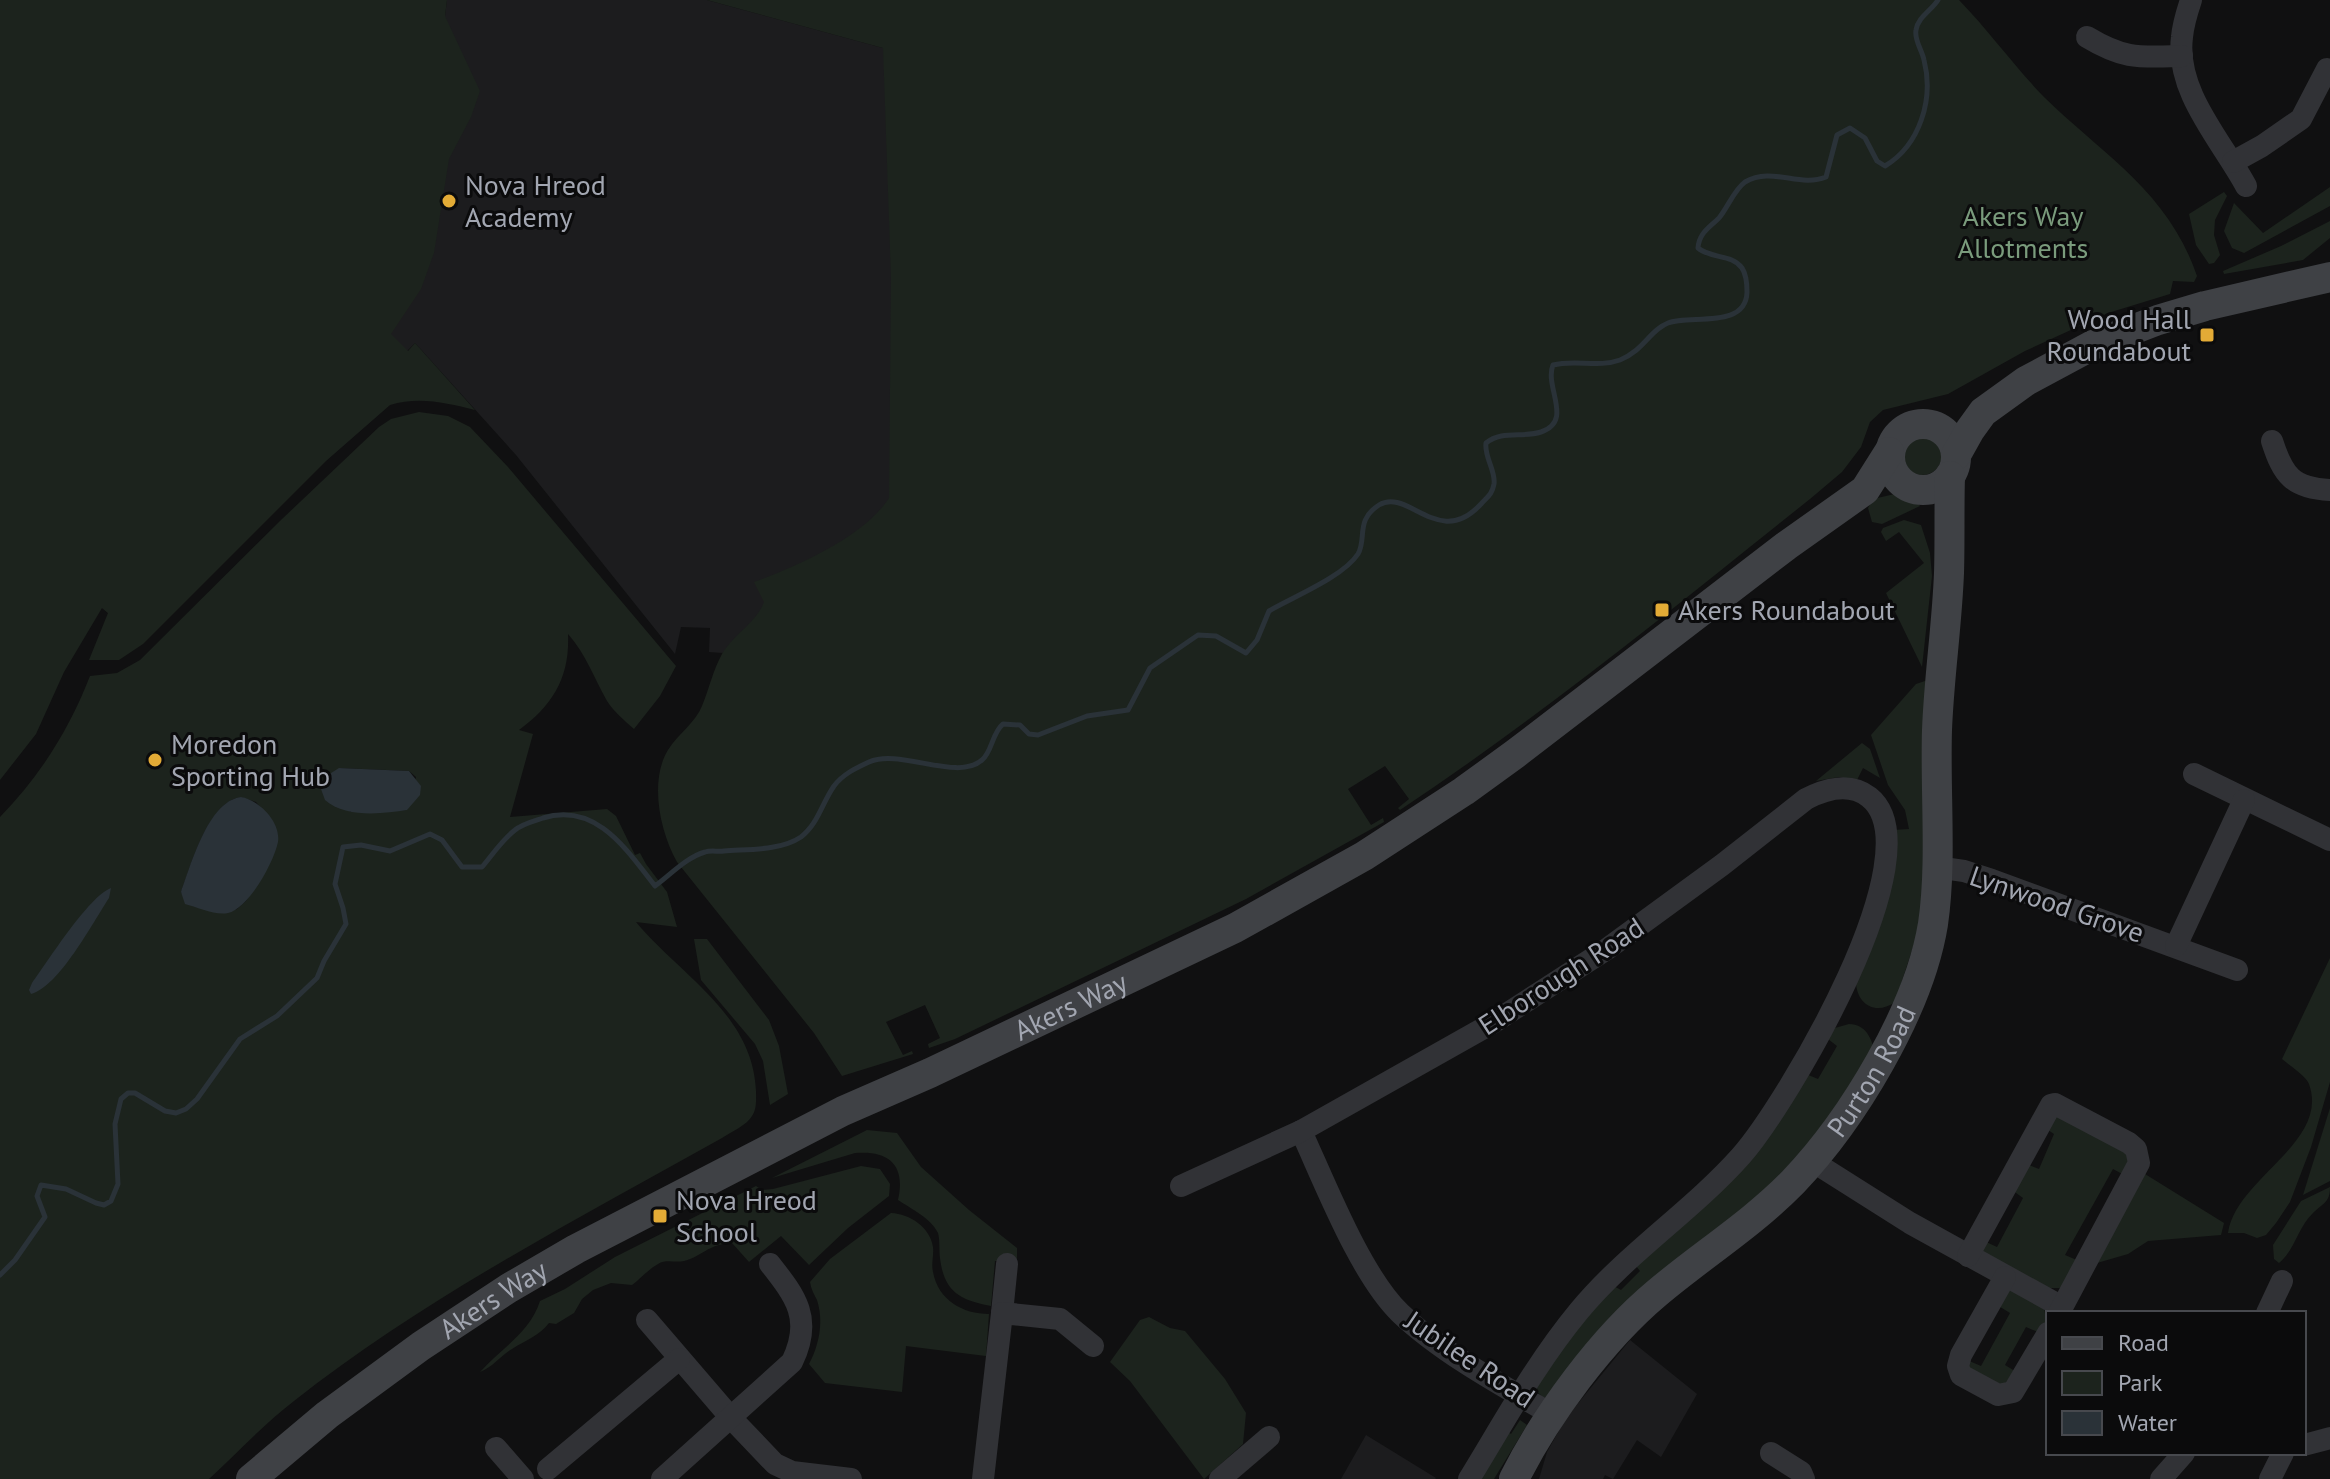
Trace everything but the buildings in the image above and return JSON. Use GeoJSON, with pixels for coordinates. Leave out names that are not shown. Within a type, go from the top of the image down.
{"type":"FeatureCollection","features":[{"type":"Feature","properties":{"kind":"main road"},"geometry":{"type":"LineString","coordinates":[[1948,535],[1910,487],[1894,474],[1889,452],[1899,432],[1908,426],[1983,412],[2049,368],[2122,333],[2205,306],[2330,277]]}},
{"type":"Feature","properties":{"kind":"main road"},"geometry":{"type":"LineString","coordinates":[[1910,487],[1932,489],[1953,466],[1983,412]]}},
{"type":"Feature","properties":{"kind":"main road"},"geometry":{"type":"LineString","coordinates":[[1930,423],[1948,435],[1954,444],[1953,466]]}},
{"type":"Feature","properties":{"kind":"main road","name":"Akers Way"},"geometry":{"type":"LineString","coordinates":[[251,1479],[383,1373],[542,1268],[843,1111],[1235,928],[1364,856],[1512,757],[1786,546],[1865,490],[1889,452]]}},
{"type":"Feature","properties":{"kind":"main road","name":"Purton Road"},"geometry":{"type":"LineString","coordinates":[[1514,1479],[1553,1415],[1628,1319],[1656,1293],[1759,1213],[1812,1161],[1869,1080],[1906,1009],[1929,942],[1935,899],[1937,723],[1949,573],[1948,535],[1953,466]]}},
{"type":"Feature","properties":{"kind":"main road","name":"Akers Way"},"geometry":{"type":"LineString","coordinates":[[1865,490],[1910,487]]}},
{"type":"Feature","properties":{"kind":"street"},"geometry":{"type":"LineString","coordinates":[[2191,0],[2181,39],[2182,56],[2195,100],[2246,186]]}},
{"type":"Feature","properties":{"kind":"street"},"geometry":{"type":"LineString","coordinates":[[2087,37],[2129,57],[2182,56]]}},
{"type":"Feature","properties":{"kind":"street"},"geometry":{"type":"LineString","coordinates":[[2233,162],[2301,119],[2327,69]]}},
{"type":"Feature","properties":{"kind":"street"},"geometry":{"type":"LineString","coordinates":[[2272,441],[2287,476],[2304,486],[2330,490]]}},
{"type":"Feature","properties":{"kind":"street"},"geometry":{"type":"LineString","coordinates":[[2194,774],[2330,840]]}},
{"type":"Feature","properties":{"kind":"street","name":"Elborough Road"},"geometry":{"type":"LineString","coordinates":[[1181,1186],[1301,1131],[1479,1031],[1572,972],[1818,793],[1843,788],[1869,796],[1882,812],[1888,856]]}},
{"type":"Feature","properties":{"kind":"street","name":"Lynwood Grove"},"geometry":{"type":"LineString","coordinates":[[2176,946],[2244,800]]}},
{"type":"Feature","properties":{"kind":"street","name":"Purton Road"},"geometry":{"type":"LineString","coordinates":[[1469,1479],[1553,1344],[1606,1279],[1741,1156],[1785,1098],[1837,1000],[1872,916],[1888,856]]}},
{"type":"Feature","properties":{"kind":"street","name":"Lynwood Grove"},"geometry":{"type":"LineString","coordinates":[[1936,867],[1964,871],[2237,970]]}},
{"type":"Feature","properties":{"kind":"street"},"geometry":{"type":"LineString","coordinates":[[1812,1161],[1873,1202],[2061,1310],[2139,1163],[2136,1149],[2055,1104],[2051,1105],[1968,1256]]}},
{"type":"Feature","properties":{"kind":"street","name":"Jubilee Road"},"geometry":{"type":"LineString","coordinates":[[1301,1131],[1370,1272],[1399,1312],[1432,1339],[1553,1415]]}},
{"type":"Feature","properties":{"kind":"street"},"geometry":{"type":"LineString","coordinates":[[662,1479],[791,1363],[801,1339],[801,1316],[793,1293],[770,1264]]}},
{"type":"Feature","properties":{"kind":"street"},"geometry":{"type":"LineString","coordinates":[[983,1479],[1007,1264]]}},
{"type":"Feature","properties":{"kind":"street"},"geometry":{"type":"LineString","coordinates":[[2005,1277],[1961,1355],[1958,1366],[1961,1375],[1998,1395],[2013,1392],[2046,1337]]}},
{"type":"Feature","properties":{"kind":"street"},"geometry":{"type":"LineString","coordinates":[[2268,1311],[2282,1281]]}},
{"type":"Feature","properties":{"kind":"street"},"geometry":{"type":"LineString","coordinates":[[1002,1313],[1060,1319],[1093,1346]]}},
{"type":"Feature","properties":{"kind":"street"},"geometry":{"type":"LineString","coordinates":[[647,1320],[775,1464],[792,1472],[851,1479]]}},
{"type":"Feature","properties":{"kind":"street"},"geometry":{"type":"LineString","coordinates":[[496,1448],[536,1476],[679,1359]]}},
{"type":"Feature","properties":{"kind":"street"},"geometry":{"type":"LineString","coordinates":[[1220,1479],[1269,1437]]}},
{"type":"Feature","properties":{"kind":"street"},"geometry":{"type":"LineString","coordinates":[[2306,1444],[2330,1438]]}},
{"type":"Feature","properties":{"kind":"street"},"geometry":{"type":"LineString","coordinates":[[1771,1453],[1801,1472],[1804,1479]]}},
{"type":"Feature","properties":{"kind":"street"},"geometry":{"type":"LineString","coordinates":[[2161,1479],[2182,1455]]}},
{"type":"Feature","properties":{"kind":"street"},"geometry":{"type":"LineString","coordinates":[[2270,1479],[2282,1455]]}},
{"type":"Feature","properties":{"kind":"shaded area","name":"Nova Hreod Academy"},"geometry":{"type":"Polygon","coordinates":[[[0,0],[445,16],[447,0],[707,0],[883,48],[899,58],[897,591],[723,653],[709,652],[710,628],[681,627],[675,654],[516,455],[415,343],[343,416],[139,638],[96,603],[0,0]]]}},
{"type":"Feature","properties":{"kind":"shaded area"},"geometry":{"type":"Polygon","coordinates":[[[1630,1340],[1697,1394],[1661,1457],[1637,1440],[1613,1479],[1605,1475],[1603,1479],[1539,1479],[1547,1452],[1566,1418],[1630,1340]]]}},
{"type":"Feature","properties":{"kind":"shaded area"},"geometry":{"type":"Polygon","coordinates":[[[1366,1435],[1436,1478],[1341,1479],[1366,1435]]]}},
{"type":"Feature","properties":{"kind":"green space"},"geometry":{"type":"Polygon","coordinates":[[[0,0],[447,0],[445,16],[480,91],[471,117],[449,159],[434,253],[421,289],[391,334],[408,351],[415,343],[475,410],[422,401],[390,405],[326,461],[143,644],[119,660],[89,660],[108,613],[102,608],[64,672],[36,734],[0,780],[0,0]]]}},
{"type":"Feature","properties":{"kind":"green space","name":"Akers Way Allotments"},"geometry":{"type":"Polygon","coordinates":[[[707,0],[1959,0],[2044,97],[2151,197],[2185,246],[2197,276],[2194,282],[2173,281],[2170,294],[2108,313],[2025,351],[1948,394],[1883,410],[1870,422],[1861,447],[1842,472],[1608,659],[1453,774],[1400,810],[1398,808],[1409,799],[1385,766],[1348,789],[1371,825],[1383,818],[1384,822],[1246,899],[955,1039],[929,1048],[928,1044],[940,1038],[925,1005],[886,1022],[903,1055],[912,1051],[913,1054],[842,1076],[814,1033],[677,862],[662,822],[658,791],[662,762],[668,750],[699,712],[722,654],[756,616],[764,602],[754,582],[828,549],[864,525],[889,498],[891,278],[883,48],[707,0]]]}},
{"type":"Feature","properties":{"kind":"green space"},"geometry":{"type":"Polygon","coordinates":[[[2330,187],[2330,206],[2244,253],[2232,248],[2224,231],[2234,203],[2263,233],[2330,187]]]}},
{"type":"Feature","properties":{"kind":"green space"},"geometry":{"type":"Polygon","coordinates":[[[2224,192],[2227,196],[2215,220],[2214,235],[2220,255],[2209,264],[2196,245],[2189,214],[2224,192]]]}},
{"type":"Feature","properties":{"kind":"green space"},"geometry":{"type":"Polygon","coordinates":[[[2330,221],[2330,238],[2303,260],[2224,274],[2223,271],[2330,221]]]}},
{"type":"Feature","properties":{"kind":"green space"},"geometry":{"type":"Polygon","coordinates":[[[419,412],[448,416],[470,427],[508,467],[676,666],[660,696],[634,729],[610,705],[585,658],[568,634],[566,664],[557,689],[541,710],[519,730],[533,734],[510,817],[607,809],[616,816],[635,855],[640,853],[667,892],[677,927],[636,922],[711,998],[742,1040],[752,1064],[755,1110],[750,1119],[734,1131],[503,1261],[344,1363],[283,1410],[209,1479],[0,1479],[0,817],[52,751],[73,715],[90,676],[117,673],[140,660],[281,520],[391,419],[419,412]],[[339,768],[350,812],[407,810],[416,777],[409,771],[339,768]],[[241,797],[229,801],[210,822],[181,893],[220,913],[237,909],[246,901],[269,865],[275,825],[256,802],[241,797]]]}},
{"type":"Feature","properties":{"kind":"green space"},"geometry":{"type":"Polygon","coordinates":[[[1922,435],[1936,441],[1942,455],[1936,469],[1922,475],[1908,469],[1902,455],[1908,441],[1922,435]]]}},
{"type":"Feature","properties":{"kind":"green space"},"geometry":{"type":"Polygon","coordinates":[[[1899,493],[1913,496],[1920,506],[1882,524],[1872,522],[1868,508],[1873,499],[1899,493]]]}},
{"type":"Feature","properties":{"kind":"green space"},"geometry":{"type":"Polygon","coordinates":[[[1904,520],[1921,525],[1930,553],[1932,576],[1922,667],[1886,593],[1924,563],[1899,532],[1886,541],[1881,532],[1883,528],[1904,520]]]}},
{"type":"Feature","properties":{"kind":"green space"},"geometry":{"type":"Polygon","coordinates":[[[1928,680],[1925,869],[1918,932],[1895,1002],[1880,1008],[1873,1007],[1858,994],[1856,977],[1893,830],[1909,829],[1905,810],[1888,785],[1871,735],[1916,684],[1928,680]]]}},
{"type":"Feature","properties":{"kind":"green space"},"geometry":{"type":"Polygon","coordinates":[[[1862,743],[1870,749],[1880,778],[1863,768],[1857,780],[1839,777],[1816,781],[1862,743]]]}},
{"type":"Feature","properties":{"kind":"green space"},"geometry":{"type":"Polygon","coordinates":[[[694,939],[707,939],[769,1020],[779,1046],[788,1094],[770,1105],[763,1061],[755,1044],[701,980],[694,939]]]}},
{"type":"Feature","properties":{"kind":"green space"},"geometry":{"type":"Polygon","coordinates":[[[2330,958],[2330,1082],[2311,1147],[2290,1202],[2266,1235],[2257,1238],[2244,1233],[2228,1233],[2235,1213],[2247,1195],[2295,1143],[2306,1124],[2312,1105],[2309,1084],[2282,1059],[2330,958]]]}},
{"type":"Feature","properties":{"kind":"green space"},"geometry":{"type":"Polygon","coordinates":[[[1849,1024],[1866,1032],[1875,1051],[1807,1155],[1552,1394],[1544,1398],[1535,1390],[1541,1377],[1610,1284],[1621,1290],[1640,1271],[1632,1261],[1806,1074],[1818,1079],[1837,1046],[1828,1039],[1835,1028],[1849,1024]]]}},
{"type":"Feature","properties":{"kind":"green space"},"geometry":{"type":"Polygon","coordinates":[[[2330,1108],[2330,1181],[2303,1195],[2330,1108]]]}},
{"type":"Feature","properties":{"kind":"green space"},"geometry":{"type":"Polygon","coordinates":[[[2056,1115],[2130,1152],[2126,1176],[2113,1169],[2065,1255],[2079,1261],[2061,1288],[2044,1288],[1981,1251],[1984,1241],[1997,1247],[2023,1198],[2012,1190],[2026,1164],[2039,1169],[2054,1134],[2045,1128],[2056,1115]]]}},
{"type":"Feature","properties":{"kind":"green space"},"geometry":{"type":"Polygon","coordinates":[[[867,1130],[897,1133],[921,1167],[1017,1248],[1017,1262],[995,1261],[991,1306],[962,1297],[950,1287],[942,1270],[938,1233],[926,1219],[898,1200],[897,1169],[886,1157],[855,1153],[772,1178],[867,1130]]]}},
{"type":"Feature","properties":{"kind":"green space"},"geometry":{"type":"Polygon","coordinates":[[[861,1166],[880,1169],[890,1184],[889,1196],[848,1228],[809,1265],[781,1236],[749,1262],[732,1243],[717,1245],[684,1261],[667,1261],[651,1269],[632,1285],[611,1283],[593,1290],[582,1299],[574,1313],[556,1324],[549,1323],[537,1335],[480,1372],[522,1331],[540,1301],[615,1257],[756,1186],[762,1190],[773,1189],[861,1166]]]}},
{"type":"Feature","properties":{"kind":"green space"},"geometry":{"type":"Polygon","coordinates":[[[2145,1174],[2224,1223],[2221,1235],[2148,1241],[2128,1254],[2097,1263],[2145,1174]]]}},
{"type":"Feature","properties":{"kind":"green space"},"geometry":{"type":"Polygon","coordinates":[[[2330,1187],[2327,1200],[2308,1219],[2279,1263],[2274,1259],[2273,1245],[2301,1201],[2330,1187]]]}},
{"type":"Feature","properties":{"kind":"green space"},"geometry":{"type":"Polygon","coordinates":[[[891,1213],[912,1219],[928,1233],[933,1247],[932,1269],[946,1298],[961,1308],[989,1314],[986,1356],[906,1346],[902,1392],[825,1383],[809,1364],[818,1341],[820,1325],[819,1308],[810,1282],[830,1259],[891,1213]]]}},
{"type":"Feature","properties":{"kind":"green space"},"geometry":{"type":"Polygon","coordinates":[[[2014,1289],[2044,1305],[2046,1323],[2040,1333],[2026,1327],[2005,1365],[2018,1373],[2001,1386],[1968,1373],[1967,1360],[1981,1366],[2010,1313],[1997,1305],[2006,1290],[2014,1289]]]}},
{"type":"Feature","properties":{"kind":"green space"},"geometry":{"type":"Polygon","coordinates":[[[1149,1317],[1170,1328],[1185,1331],[1225,1379],[1246,1413],[1243,1444],[1204,1479],[1130,1381],[1110,1362],[1140,1320],[1149,1317]]]}},
{"type":"Feature","properties":{"kind":"green space"},"geometry":{"type":"Polygon","coordinates":[[[1520,1420],[1527,1425],[1494,1479],[1477,1479],[1505,1430],[1511,1434],[1520,1420]]]}},
{"type":"Feature","properties":{"kind":"water"},"geometry":{"type":"Polygon","coordinates":[[[339,768],[409,771],[421,786],[420,795],[407,810],[375,813],[343,810],[325,800],[321,789],[328,775],[339,768]]]}},
{"type":"Feature","properties":{"kind":"water"},"geometry":{"type":"Polygon","coordinates":[[[241,797],[261,807],[276,827],[278,842],[266,872],[244,903],[228,913],[185,904],[181,892],[202,836],[219,810],[229,801],[241,797]]]}},
{"type":"Feature","properties":{"kind":"water"},"geometry":{"type":"Polygon","coordinates":[[[111,888],[109,898],[64,967],[42,989],[31,994],[32,983],[69,930],[102,893],[111,888]]]}},
{"type":"Feature","properties":{"kind":"waterway"},"geometry":{"type":"LineString","coordinates":[[0,1275],[15,1260],[45,1217],[37,1196],[41,1185],[66,1189],[104,1205],[111,1201],[118,1184],[115,1124],[121,1099],[128,1093],[135,1093],[165,1111],[176,1113],[186,1109],[197,1099],[240,1039],[277,1016],[317,978],[346,924],[335,884],[343,847],[361,845],[390,851],[430,834],[442,840],[462,867],[482,867],[506,838],[521,826],[562,815],[579,817],[608,832],[655,886],[698,854],[774,847],[793,842],[812,826],[838,782],[869,762],[896,759],[943,767],[971,766],[985,757],[1003,724],[1020,725],[1029,734],[1038,735],[1087,716],[1128,710],[1150,668],[1198,635],[1216,636],[1246,653],[1257,640],[1269,611],[1330,578],[1351,562],[1361,548],[1364,523],[1379,505],[1390,502],[1401,504],[1438,520],[1466,517],[1493,488],[1486,443],[1505,435],[1541,432],[1556,420],[1551,374],[1553,365],[1620,360],[1668,323],[1727,316],[1737,312],[1744,304],[1747,286],[1742,268],[1733,261],[1698,248],[1702,235],[1719,218],[1745,182],[1765,176],[1806,180],[1826,177],[1837,135],[1850,128],[1865,138],[1877,161],[1885,166],[1897,157],[1915,134],[1925,105],[1927,75],[1916,30],[1919,21],[1938,0]]}},
{"type":"Feature","properties":{"kind":"place","name":"Nova Hreod Academy"},"geometry":{"type":"Point","coordinates":[449,201]}},
{"type":"Feature","properties":{"kind":"place","name":"Wood Hall Roundabout"},"geometry":{"type":"Point","coordinates":[2207,335]}},
{"type":"Feature","properties":{"kind":"place","name":"Akers Roundabout"},"geometry":{"type":"Point","coordinates":[1662,610]}},
{"type":"Feature","properties":{"kind":"place","name":"Moredon Sporting Hub"},"geometry":{"type":"Point","coordinates":[155,760]}},
{"type":"Feature","properties":{"kind":"place","name":"Nova Hreod School"},"geometry":{"type":"Point","coordinates":[660,1216]}}]}
